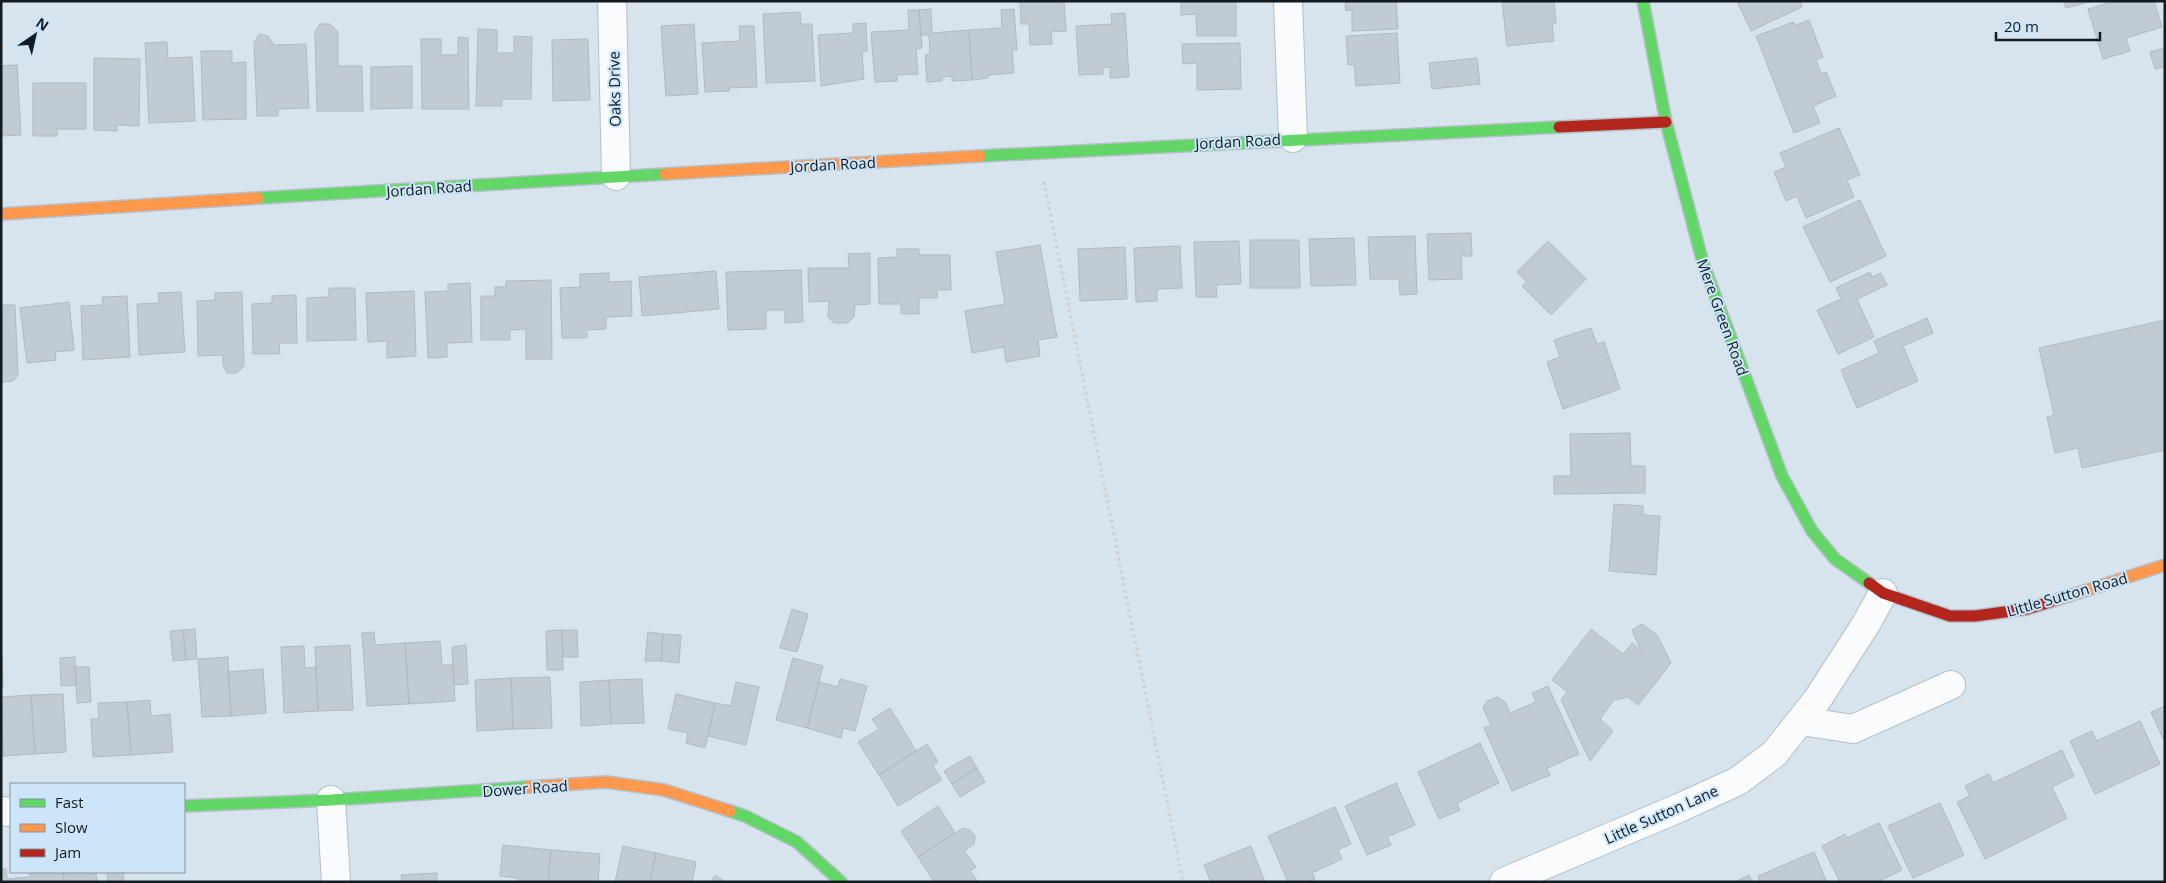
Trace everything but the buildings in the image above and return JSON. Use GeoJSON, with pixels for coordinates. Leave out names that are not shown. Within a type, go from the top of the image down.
{"type":"FeatureCollection","features":[{"type":"Feature","properties":{"kind":"street","name":"Oaks Drive"},"geometry":{"type":"LineString","coordinates":[[612,1],[616,176]]}},
{"type":"Feature","properties":{"kind":"street"},"geometry":{"type":"LineString","coordinates":[[1288,1],[1293,138]]}},
{"type":"Feature","properties":{"kind":"street","name":"Mere Green Road"},"geometry":{"type":"LineString","coordinates":[[1643,1],[1666,122],[1703,263],[1782,476],[1812,531],[1835,559],[1883,593]]}},
{"type":"Feature","properties":{"kind":"street","name":"Jordan Road"},"geometry":{"type":"LineString","coordinates":[[1,214],[1038,152],[1293,138],[1666,122]]}},
{"type":"Feature","properties":{"kind":"street","name":"Little Sutton Road"},"geometry":{"type":"LineString","coordinates":[[1883,593],[1950,616],[1975,616],[2027,609],[2165,565]]}},
{"type":"Feature","properties":{"kind":"street","name":"Little Sutton Lane"},"geometry":{"type":"LineString","coordinates":[[1504,882],[1738,781],[1774,754],[1817,700],[1866,624],[1883,593]]}},
{"type":"Feature","properties":{"kind":"street"},"geometry":{"type":"LineString","coordinates":[[1801,721],[1853,729],[1951,685]]}},
{"type":"Feature","properties":{"kind":"street","name":"Dower Road"},"geometry":{"type":"LineString","coordinates":[[185,806],[331,800],[606,782],[664,790],[745,816],[797,842],[842,882]]}},
{"type":"Feature","properties":{"kind":"street"},"geometry":{"type":"LineString","coordinates":[[331,800],[336,882]]}},
{"type":"Feature","properties":{"kind":"path"},"geometry":{"type":"LineString","coordinates":[[1038,152],[1183,882]]}},
{"type":"Feature","properties":{"kind":"traffic: fast"},"geometry":{"type":"LineString","coordinates":[[1643,1],[1666,122],[1703,263],[1782,476],[1812,531],[1835,559],[1869,583]]}},
{"type":"Feature","properties":{"kind":"traffic: fast"},"geometry":{"type":"LineString","coordinates":[[980,156],[1559,127]]}},
{"type":"Feature","properties":{"kind":"traffic: fast"},"geometry":{"type":"LineString","coordinates":[[258,198],[665,174]]}},
{"type":"Feature","properties":{"kind":"traffic: fast"},"geometry":{"type":"LineString","coordinates":[[185,806],[331,800],[528,787]]}},
{"type":"Feature","properties":{"kind":"traffic: fast"},"geometry":{"type":"LineString","coordinates":[[730,811],[745,816],[797,842],[841,882]]}},
{"type":"Feature","properties":{"kind":"traffic: slow"},"geometry":{"type":"LineString","coordinates":[[665,174],[980,156]]}},
{"type":"Feature","properties":{"kind":"traffic: slow"},"geometry":{"type":"LineString","coordinates":[[1,214],[258,198]]}},
{"type":"Feature","properties":{"kind":"traffic: slow"},"geometry":{"type":"LineString","coordinates":[[2050,602],[2165,565]]}},
{"type":"Feature","properties":{"kind":"traffic: slow"},"geometry":{"type":"LineString","coordinates":[[528,787],[606,782],[664,790],[730,811]]}},
{"type":"Feature","properties":{"kind":"traffic: jam"},"geometry":{"type":"LineString","coordinates":[[1559,127],[1666,122]]}},
{"type":"Feature","properties":{"kind":"traffic: jam"},"geometry":{"type":"LineString","coordinates":[[1869,583],[1883,593],[1950,616],[1975,616],[2027,609],[2050,602]]}}]}
